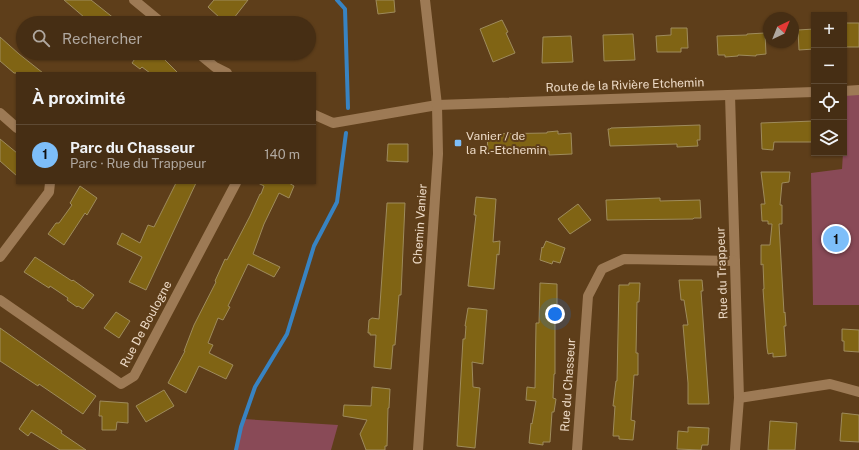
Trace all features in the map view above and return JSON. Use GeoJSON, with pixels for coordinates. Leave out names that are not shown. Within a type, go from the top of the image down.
{"type":"FeatureCollection","features":[{"type":"Feature","properties":{"kind":"street"},"geometry":{"type":"LineString","coordinates":[[134,0],[153,16]]}},
{"type":"Feature","properties":{"kind":"street","name":"Chemin Vanier"},"geometry":{"type":"LineString","coordinates":[[418,450],[438,154],[437,105],[425,0]]}},
{"type":"Feature","properties":{"kind":"street"},"geometry":{"type":"LineString","coordinates":[[206,60],[215,67],[225,72]]}},
{"type":"Feature","properties":{"kind":"street"},"geometry":{"type":"LineString","coordinates":[[847,91],[859,90]]}},
{"type":"Feature","properties":{"kind":"street","name":"Route de la Rivière Etchemin"},"geometry":{"type":"LineString","coordinates":[[316,114],[333,123],[437,105],[811,92]]}},
{"type":"Feature","properties":{"kind":"street","name":"Rue du Trappeur"},"geometry":{"type":"LineString","coordinates":[[730,95],[739,398],[735,450]]}},
{"type":"Feature","properties":{"kind":"street"},"geometry":{"type":"LineString","coordinates":[[0,113],[16,127]]}},
{"type":"Feature","properties":{"kind":"street"},"geometry":{"type":"LineString","coordinates":[[0,257],[48,192],[50,184]]}},
{"type":"Feature","properties":{"kind":"street","name":"Rue De Boulogne"},"geometry":{"type":"LineString","coordinates":[[0,300],[121,384],[134,376],[235,184]]}},
{"type":"Feature","properties":{"kind":"street","name":"Rue du Chasseur"},"geometry":{"type":"LineString","coordinates":[[577,450],[588,296],[602,269],[624,259],[735,261]]}},
{"type":"Feature","properties":{"kind":"street"},"geometry":{"type":"LineString","coordinates":[[739,398],[830,384],[859,392]]}},
{"type":"Feature","properties":{"kind":"shaded area"},"geometry":{"type":"Polygon","coordinates":[[[859,90],[859,305],[813,305],[811,173],[842,169],[843,156],[847,156],[847,91],[859,90]]]}},
{"type":"Feature","properties":{"kind":"shaded area"},"geometry":{"type":"Polygon","coordinates":[[[244,419],[338,425],[331,450],[237,450],[244,419]]]}},
{"type":"Feature","properties":{"kind":"building"},"geometry":{"type":"Polygon","coordinates":[[[64,0],[91,0],[111,16],[83,16],[64,0]]]}},
{"type":"Feature","properties":{"kind":"building"},"geometry":{"type":"Polygon","coordinates":[[[214,0],[248,0],[235,16],[218,16],[208,7],[214,0]]]}},
{"type":"Feature","properties":{"kind":"building"},"geometry":{"type":"Polygon","coordinates":[[[376,0],[394,0],[395,12],[378,14],[376,0]]]}},
{"type":"Feature","properties":{"kind":"building"},"geometry":{"type":"Polygon","coordinates":[[[502,20],[515,53],[493,62],[480,29],[502,20]]]}},
{"type":"Feature","properties":{"kind":"building"},"geometry":{"type":"Polygon","coordinates":[[[847,23],[859,23],[859,47],[847,47],[847,23]]]}},
{"type":"Feature","properties":{"kind":"building"},"geometry":{"type":"Polygon","coordinates":[[[671,28],[687,28],[688,48],[681,48],[681,52],[657,52],[656,36],[671,35],[671,28]]]}},
{"type":"Feature","properties":{"kind":"building"},"geometry":{"type":"Polygon","coordinates":[[[811,29],[811,49],[799,50],[799,30],[811,29]]]}},
{"type":"Feature","properties":{"kind":"building"},"geometry":{"type":"Polygon","coordinates":[[[763,33],[763,48],[766,48],[766,54],[756,56],[738,55],[725,57],[725,55],[718,55],[717,36],[763,33]]]}},
{"type":"Feature","properties":{"kind":"building"},"geometry":{"type":"Polygon","coordinates":[[[633,34],[635,60],[604,61],[603,35],[633,34]]]}},
{"type":"Feature","properties":{"kind":"building"},"geometry":{"type":"Polygon","coordinates":[[[571,36],[573,62],[542,63],[543,37],[571,36]]]}},
{"type":"Feature","properties":{"kind":"building"},"geometry":{"type":"Polygon","coordinates":[[[0,37],[16,51],[16,60],[27,60],[42,72],[14,73],[0,61],[0,37]]]}},
{"type":"Feature","properties":{"kind":"building"},"geometry":{"type":"Polygon","coordinates":[[[134,60],[165,60],[177,72],[149,72],[142,67],[140,69],[132,63],[134,60]]]}},
{"type":"Feature","properties":{"kind":"building"},"geometry":{"type":"Polygon","coordinates":[[[811,121],[811,142],[774,142],[773,150],[762,149],[761,123],[811,121]]]}},
{"type":"Feature","properties":{"kind":"building"},"geometry":{"type":"Polygon","coordinates":[[[700,125],[700,140],[697,140],[698,146],[677,147],[677,144],[610,146],[608,129],[611,128],[700,125]]]}},
{"type":"Feature","properties":{"kind":"building"},"geometry":{"type":"Polygon","coordinates":[[[558,131],[558,134],[571,133],[572,154],[549,155],[549,151],[513,150],[488,152],[487,134],[547,133],[558,131]]]}},
{"type":"Feature","properties":{"kind":"building"},"geometry":{"type":"Polygon","coordinates":[[[0,139],[16,152],[16,175],[0,161],[0,139]]]}},
{"type":"Feature","properties":{"kind":"building"},"geometry":{"type":"Polygon","coordinates":[[[388,144],[408,144],[408,162],[387,161],[388,144]]]}},
{"type":"Feature","properties":{"kind":"building"},"geometry":{"type":"Polygon","coordinates":[[[761,172],[790,172],[789,182],[782,183],[780,205],[782,205],[782,224],[779,224],[786,326],[784,326],[786,356],[773,357],[773,353],[768,354],[767,348],[761,245],[770,245],[772,224],[768,224],[768,221],[762,221],[761,204],[765,204],[761,172]]]}},
{"type":"Feature","properties":{"kind":"building"},"geometry":{"type":"Polygon","coordinates":[[[176,184],[196,184],[146,290],[129,282],[142,257],[117,244],[122,233],[140,243],[148,225],[154,227],[176,184]]]}},
{"type":"Feature","properties":{"kind":"building"},"geometry":{"type":"Polygon","coordinates":[[[260,184],[291,184],[294,186],[289,198],[279,193],[264,224],[253,254],[280,267],[274,277],[248,264],[228,306],[230,307],[223,320],[218,318],[208,343],[213,345],[209,353],[233,365],[226,379],[199,366],[186,393],[168,383],[185,351],[194,325],[216,282],[215,281],[225,259],[227,260],[264,186],[260,184]]]}},
{"type":"Feature","properties":{"kind":"building"},"geometry":{"type":"Polygon","coordinates":[[[80,186],[97,198],[87,215],[85,213],[64,245],[48,234],[56,223],[59,223],[72,205],[70,203],[80,186]]]}},
{"type":"Feature","properties":{"kind":"building"},"geometry":{"type":"Polygon","coordinates":[[[476,197],[496,199],[493,242],[500,241],[499,255],[497,254],[494,289],[468,286],[476,215],[474,215],[476,197]]]}},
{"type":"Feature","properties":{"kind":"building"},"geometry":{"type":"Polygon","coordinates":[[[660,198],[660,201],[700,200],[701,218],[607,220],[606,200],[660,198]]]}},
{"type":"Feature","properties":{"kind":"building"},"geometry":{"type":"Polygon","coordinates":[[[387,203],[405,203],[401,295],[399,295],[395,345],[393,345],[391,369],[374,367],[376,335],[370,335],[370,333],[368,333],[369,320],[372,318],[379,319],[387,203]]]}},
{"type":"Feature","properties":{"kind":"building"},"geometry":{"type":"Polygon","coordinates":[[[578,204],[591,220],[570,234],[558,219],[578,204]]]}},
{"type":"Feature","properties":{"kind":"building"},"geometry":{"type":"Polygon","coordinates":[[[546,241],[565,248],[560,263],[553,261],[552,264],[540,260],[542,247],[543,248],[546,241]]]}},
{"type":"Feature","properties":{"kind":"building"},"geometry":{"type":"Polygon","coordinates":[[[35,257],[72,281],[73,280],[94,295],[83,309],[78,306],[77,307],[67,300],[68,298],[50,286],[49,288],[24,272],[35,257]]]}},
{"type":"Feature","properties":{"kind":"building"},"geometry":{"type":"Polygon","coordinates":[[[679,280],[702,280],[703,291],[701,291],[709,404],[688,404],[688,383],[683,325],[688,325],[684,300],[681,300],[679,280]]]}},
{"type":"Feature","properties":{"kind":"building"},"geometry":{"type":"Polygon","coordinates":[[[540,283],[557,284],[557,305],[555,305],[555,374],[553,398],[556,399],[554,412],[552,412],[550,442],[543,442],[543,445],[529,443],[531,423],[532,424],[536,401],[526,400],[527,387],[535,388],[536,323],[539,323],[540,283]]]}},
{"type":"Feature","properties":{"kind":"building"},"geometry":{"type":"Polygon","coordinates":[[[629,283],[640,283],[639,302],[637,302],[636,353],[638,353],[638,375],[634,375],[631,420],[635,421],[633,440],[619,439],[619,436],[613,436],[615,406],[613,406],[617,381],[619,285],[629,285],[629,283]]]}},
{"type":"Feature","properties":{"kind":"building"},"geometry":{"type":"Polygon","coordinates":[[[468,308],[487,310],[483,364],[472,362],[473,387],[480,388],[475,448],[457,446],[463,339],[465,339],[465,326],[468,308]]]}},
{"type":"Feature","properties":{"kind":"building"},"geometry":{"type":"Polygon","coordinates":[[[116,312],[130,321],[119,338],[104,328],[116,312]]]}},
{"type":"Feature","properties":{"kind":"building"},"geometry":{"type":"Polygon","coordinates":[[[0,328],[96,396],[83,414],[39,384],[38,386],[0,361],[0,328]]]}},
{"type":"Feature","properties":{"kind":"building"},"geometry":{"type":"Polygon","coordinates":[[[842,329],[859,330],[859,352],[844,351],[842,329]]]}},
{"type":"Feature","properties":{"kind":"building"},"geometry":{"type":"Polygon","coordinates":[[[372,387],[390,389],[387,446],[385,446],[385,450],[366,450],[360,434],[367,420],[343,416],[344,405],[371,406],[372,387]]]}},
{"type":"Feature","properties":{"kind":"building"},"geometry":{"type":"Polygon","coordinates":[[[164,390],[174,406],[146,422],[136,406],[164,390]]]}},
{"type":"Feature","properties":{"kind":"building"},"geometry":{"type":"Polygon","coordinates":[[[100,401],[128,403],[128,423],[117,422],[116,430],[102,430],[102,416],[99,416],[100,401]]]}},
{"type":"Feature","properties":{"kind":"building"},"geometry":{"type":"Polygon","coordinates":[[[32,410],[62,431],[61,433],[86,450],[60,450],[31,432],[28,436],[19,429],[32,410]]]}},
{"type":"Feature","properties":{"kind":"building"},"geometry":{"type":"Polygon","coordinates":[[[842,413],[859,415],[859,442],[840,441],[842,413]]]}},
{"type":"Feature","properties":{"kind":"building"},"geometry":{"type":"Polygon","coordinates":[[[770,421],[797,423],[795,450],[768,450],[770,421]]]}},
{"type":"Feature","properties":{"kind":"building"},"geometry":{"type":"Polygon","coordinates":[[[688,427],[709,428],[708,445],[702,445],[701,450],[677,449],[678,431],[688,432],[688,427]]]}},
{"type":"Feature","properties":{"kind":"waterway"},"geometry":{"type":"LineString","coordinates":[[337,0],[345,9],[348,108]]}},
{"type":"Feature","properties":{"kind":"waterway"},"geometry":{"type":"LineString","coordinates":[[236,450],[241,427],[255,387],[287,334],[314,246],[337,202],[346,133]]}},
{"type":"Feature","properties":{"kind":"place","name":"Vanier / de la R.-Etchemin"},"geometry":{"type":"Point","coordinates":[458,143]}},
{"type":"Feature","properties":{"kind":"place","name":"Parc du Chasseur"},"geometry":{"type":"Point","coordinates":[836,239]}}]}
